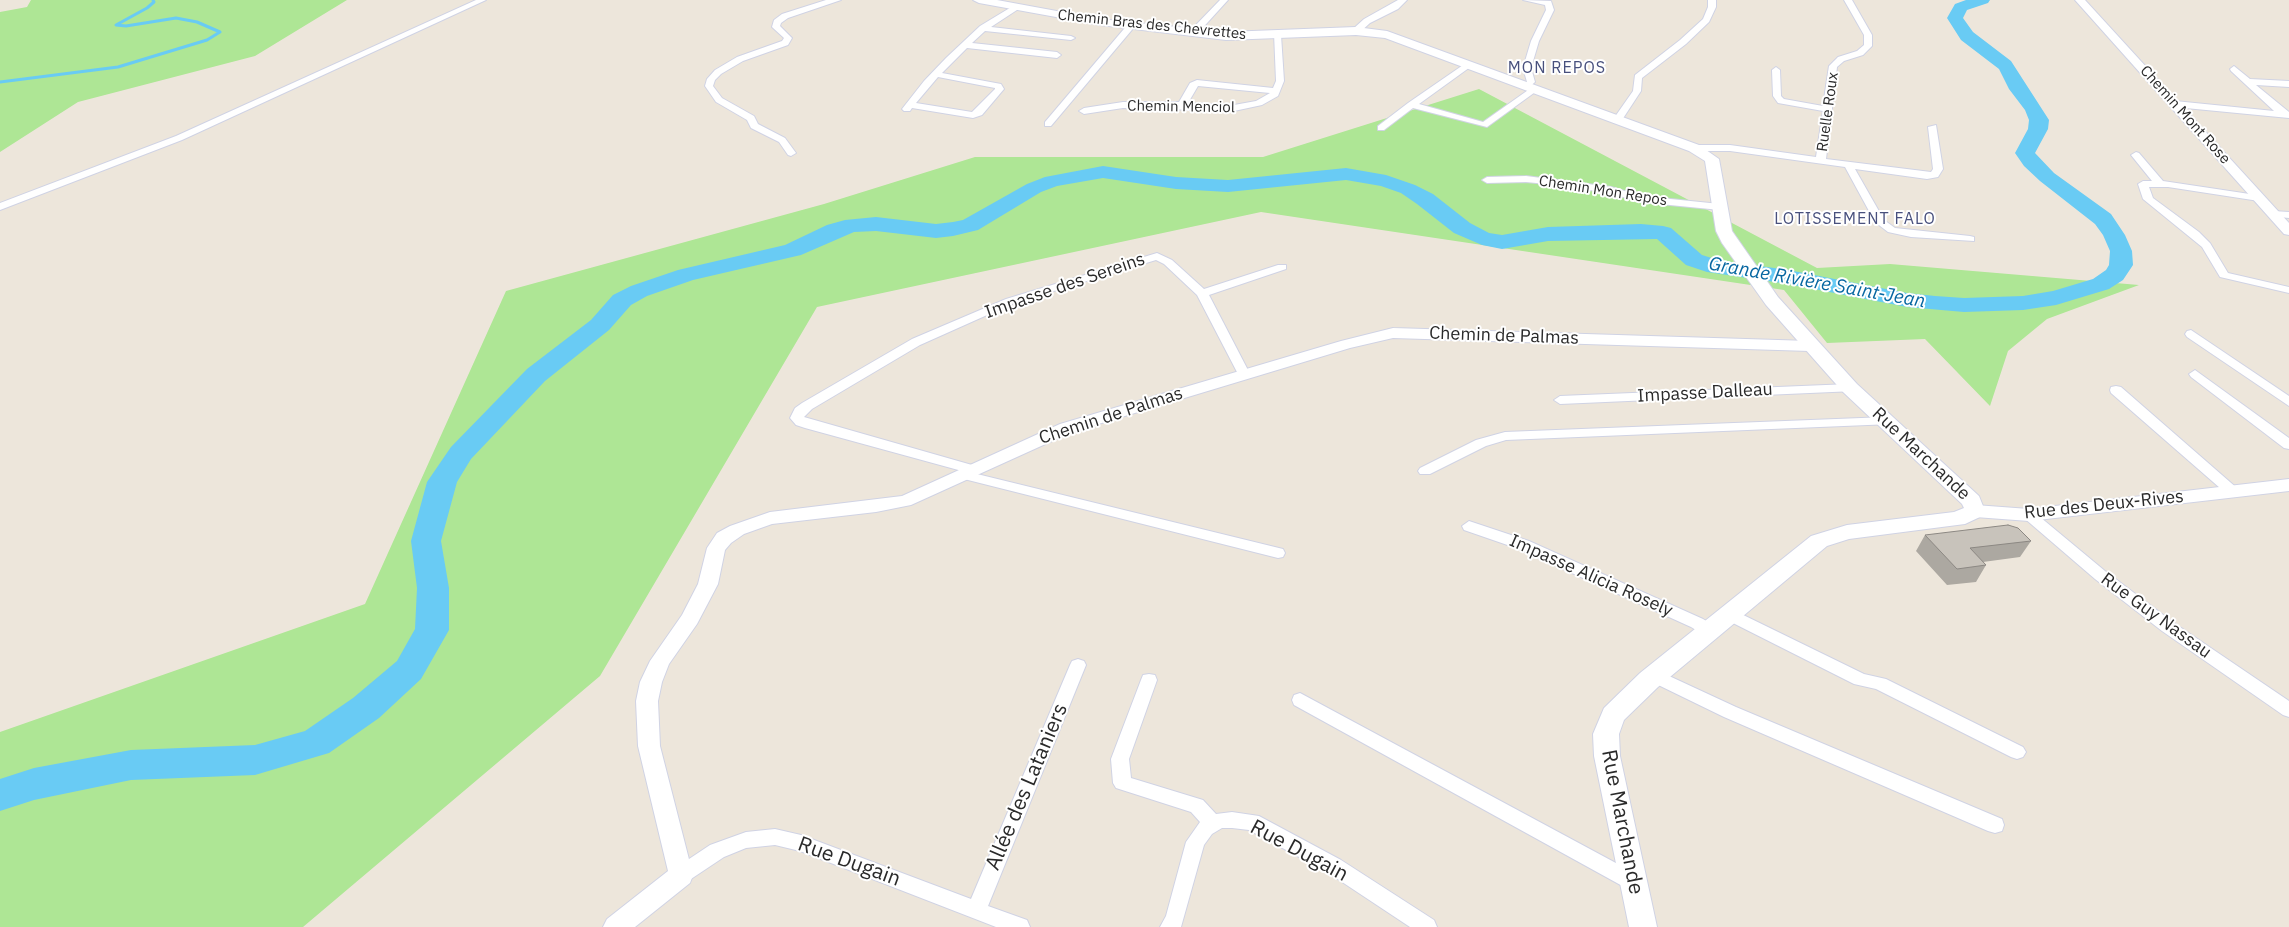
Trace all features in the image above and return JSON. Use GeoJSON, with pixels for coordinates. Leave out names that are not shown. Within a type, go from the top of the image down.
{"type":"FeatureCollection","features":[{"type":"Feature","properties":{"kind":"main road","name":"Chemin Bras des Chevrettes"},"geometry":{"type":"LineString","coordinates":[[978,0],[1016,8],[1132,26],[1246,37],[1356,31],[1400,38],[1530,89],[1694,148],[1712,159],[1716,170],[1724,231],[1759,284]]}},
{"type":"Feature","properties":{"kind":"main road","name":"Rue Marchande"},"geometry":{"type":"LineString","coordinates":[[1643,927],[1607,756],[1606,734],[1613,715],[1629,697],[1654,675],[1730,615],[1806,551],[1831,535],[1958,519],[1975,511],[1972,501],[1966,493],[1850,388],[1810,346],[1759,284]]}},
{"type":"Feature","properties":{"kind":"street"},"geometry":{"type":"LineString","coordinates":[[0,207],[179,138],[482,0]]}},
{"type":"Feature","properties":{"kind":"street"},"geometry":{"type":"LineString","coordinates":[[791,154],[782,140],[754,126],[751,118],[719,100],[709,86],[711,79],[718,72],[740,60],[785,44],[788,38],[776,27],[777,22],[785,16],[812,5],[837,0]]}},
{"type":"Feature","properties":{"kind":"street"},"geometry":{"type":"LineString","coordinates":[[1195,31],[1224,0]]}},
{"type":"Feature","properties":{"kind":"street"},"geometry":{"type":"LineString","coordinates":[[1356,31],[1367,21],[1394,7],[1403,0]]}},
{"type":"Feature","properties":{"kind":"street"},"geometry":{"type":"LineString","coordinates":[[1411,105],[1484,125],[1530,89],[1531,82],[1528,68],[1536,41],[1550,10],[1548,3],[1527,0]]}},
{"type":"Feature","properties":{"kind":"street"},"geometry":{"type":"LineString","coordinates":[[1617,121],[1637,92],[1638,77],[1683,42],[1706,20],[1712,7],[1712,0]]}},
{"type":"Feature","properties":{"kind":"street","name":"Ruelle Roux"},"geometry":{"type":"LineString","coordinates":[[1821,160],[1834,66],[1841,59],[1860,53],[1868,46],[1868,35],[1848,0]]}},
{"type":"Feature","properties":{"kind":"street","name":"Chemin Mont Rose"},"geometry":{"type":"LineString","coordinates":[[2080,0],[2289,231]]}},
{"type":"Feature","properties":{"kind":"street"},"geometry":{"type":"LineString","coordinates":[[936,74],[998,86],[1000,89],[979,113],[973,116],[909,107],[936,74],[983,28],[1016,8]]}},
{"type":"Feature","properties":{"kind":"street"},"geometry":{"type":"LineString","coordinates":[[1048,124],[1132,26]]}},
{"type":"Feature","properties":{"kind":"street"},"geometry":{"type":"LineString","coordinates":[[983,28],[1071,38]]}},
{"type":"Feature","properties":{"kind":"street"},"geometry":{"type":"LineString","coordinates":[[1182,105],[1193,85],[1197,83],[1276,91],[1280,81],[1277,36]]}},
{"type":"Feature","properties":{"kind":"street"},"geometry":{"type":"LineString","coordinates":[[965,45],[1057,55]]}},
{"type":"Feature","properties":{"kind":"street"},"geometry":{"type":"LineString","coordinates":[[1381,128],[1411,105],[1469,66]]}},
{"type":"Feature","properties":{"kind":"street"},"geometry":{"type":"LineString","coordinates":[[2234,69],[2286,116]]}},
{"type":"Feature","properties":{"kind":"street"},"geometry":{"type":"LineString","coordinates":[[1776,70],[1777,96],[1781,101],[1827,109]]}},
{"type":"Feature","properties":{"kind":"street"},"geometry":{"type":"LineString","coordinates":[[2250,82],[2289,84]]}},
{"type":"Feature","properties":{"kind":"street","name":"Chemin Menciol"},"geometry":{"type":"LineString","coordinates":[[1084,111],[1122,105],[1241,107],[1266,100],[1276,91]]}},
{"type":"Feature","properties":{"kind":"street"},"geometry":{"type":"LineString","coordinates":[[2175,104],[2286,116]]}},
{"type":"Feature","properties":{"kind":"street","name":"Ruelle Roux"},"geometry":{"type":"LineString","coordinates":[[1694,148],[1730,148],[1919,176],[1934,175],[1938,169],[1933,127]]}},
{"type":"Feature","properties":{"kind":"street"},"geometry":{"type":"LineString","coordinates":[[2136,155],[2160,184]]}},
{"type":"Feature","properties":{"kind":"street"},"geometry":{"type":"LineString","coordinates":[[1850,166],[1880,222],[1892,230],[1911,234],[1970,239]]}},
{"type":"Feature","properties":{"kind":"street","name":"Chemin Mon Repos"},"geometry":{"type":"LineString","coordinates":[[1487,180],[1549,182],[1611,190],[1640,199],[1720,207]]}},
{"type":"Feature","properties":{"kind":"street"},"geometry":{"type":"LineString","coordinates":[[2259,198],[2160,184],[2143,184],[2148,199],[2195,234],[2213,254],[2224,275],[2289,290]]}},
{"type":"Feature","properties":{"kind":"street"},"geometry":{"type":"LineString","coordinates":[[2272,214],[2289,215]]}},
{"type":"Feature","properties":{"kind":"street","name":"Impasse des Sereins"},"geometry":{"type":"LineString","coordinates":[[970,472],[810,425],[801,422],[797,418],[800,411],[807,406],[916,342],[1010,300],[1149,257],[1163,258],[1202,293],[1244,374]]}},
{"type":"Feature","properties":{"kind":"street"},"geometry":{"type":"LineString","coordinates":[[1202,293],[1282,267]]}},
{"type":"Feature","properties":{"kind":"street","name":"Chemin de Palmas"},"geometry":{"type":"LineString","coordinates":[[681,876],[649,746],[647,701],[650,682],[660,661],[690,619],[708,584],[716,548],[724,538],[754,522],[770,518],[876,506],[905,500],[1066,428],[1244,374],[1393,333],[1810,346]]}},
{"type":"Feature","properties":{"kind":"street"},"geometry":{"type":"LineString","coordinates":[[2191,334],[2289,402]]}},
{"type":"Feature","properties":{"kind":"street"},"geometry":{"type":"LineString","coordinates":[[2195,374],[2289,445]]}},
{"type":"Feature","properties":{"kind":"street","name":"Impasse Dalleau"},"geometry":{"type":"LineString","coordinates":[[1560,400],[1850,388]]}},
{"type":"Feature","properties":{"kind":"street"},"geometry":{"type":"LineString","coordinates":[[2116,390],[2233,492]]}},
{"type":"Feature","properties":{"kind":"street"},"geometry":{"type":"LineString","coordinates":[[1425,471],[1481,442],[1504,436],[1888,421]]}},
{"type":"Feature","properties":{"kind":"street"},"geometry":{"type":"LineString","coordinates":[[970,472],[1278,553]]}},
{"type":"Feature","properties":{"kind":"street","name":"Rue des Deux-Rives"},"geometry":{"type":"LineString","coordinates":[[1975,511],[2029,515],[2289,485]]}},
{"type":"Feature","properties":{"kind":"street","name":"Rue Guy Nassau"},"geometry":{"type":"LineString","coordinates":[[2029,515],[2100,575],[2168,627],[2289,710]]}},
{"type":"Feature","properties":{"kind":"street","name":"Impasse Alicia Rosely"},"geometry":{"type":"LineString","coordinates":[[1469,526],[1524,545],[1688,619],[1710,631]]}},
{"type":"Feature","properties":{"kind":"street"},"geometry":{"type":"LineString","coordinates":[[1730,615],[1860,679],[1880,684],[2017,752]]}},
{"type":"Feature","properties":{"kind":"street","name":"Allée des Lataniers"},"geometry":{"type":"LineString","coordinates":[[976,910],[1078,665]]}},
{"type":"Feature","properties":{"kind":"street"},"geometry":{"type":"LineString","coordinates":[[1654,675],[1730,712],[1995,825]]}},
{"type":"Feature","properties":{"kind":"street"},"geometry":{"type":"LineString","coordinates":[[1149,680],[1120,759],[1122,783],[1197,806],[1214,824],[1205,828],[1195,842],[1175,919],[1170,927]]}},
{"type":"Feature","properties":{"kind":"street"},"geometry":{"type":"LineString","coordinates":[[1300,700],[1634,882]]}},
{"type":"Feature","properties":{"kind":"street","name":"Rue Dugain"},"geometry":{"type":"LineString","coordinates":[[1214,824],[1220,820],[1252,822],[1334,866],[1427,927]]}},
{"type":"Feature","properties":{"kind":"street","name":"Rue Dugain"},"geometry":{"type":"LineString","coordinates":[[681,876],[717,851],[746,840],[775,837],[802,843],[1020,927]]}},
{"type":"Feature","properties":{"kind":"street"},"geometry":{"type":"LineString","coordinates":[[616,927],[681,876]]}},
{"type":"Feature","properties":{"kind":"green space"},"geometry":{"type":"Polygon","coordinates":[[[31,0],[347,0],[255,56],[78,102],[0,152],[0,12],[27,7],[31,0]]]}},
{"type":"Feature","properties":{"kind":"green space"},"geometry":{"type":"Polygon","coordinates":[[[1479,89],[1817,268],[1890,264],[2139,285],[2047,319],[2008,351],[1990,406],[1925,339],[1827,343],[1784,290],[1261,212],[817,307],[600,676],[303,927],[0,927],[0,732],[365,604],[506,291],[824,204],[975,157],[1263,157],[1479,89]]]}},
{"type":"Feature","properties":{"kind":"building"},"geometry":{"type":"Polygon","coordinates":[[[2008,525],[2018,528],[2031,541],[1970,548],[1986,565],[1957,569],[1925,535],[2008,525]]]}},
{"type":"Feature","properties":{"kind":"waterway"},"geometry":{"type":"LineString","coordinates":[[0,82],[118,67],[207,40],[220,32],[197,22],[176,18],[126,26],[116,25],[147,8],[154,2],[153,0]]}},
{"type":"Feature","properties":{"kind":"waterway","name":"Grande Rivière Saint-Jean"},"geometry":{"type":"LineString","coordinates":[[0,795],[34,784],[131,765],[255,760],[316,743],[366,708],[409,670],[432,630],[433,588],[426,541],[442,482],[461,453],[536,375],[600,325],[622,300],[639,291],[686,275],[793,250],[835,230],[853,225],[876,224],[936,231],[953,229],[970,225],[1034,188],[1052,181],[1103,172],[1176,183],[1228,186],[1346,174],[1386,181],[1408,189],[1425,199],[1462,228],[1482,238],[1502,242],[1548,234],[1641,231],[1663,233],[1694,260],[1715,267],[1788,277],[1907,300],[1935,303],[1964,305],[2023,303],[2056,298],[2101,284],[2115,275],[2121,265],[2121,251],[2114,235],[2103,219],[2047,177],[2031,162],[2025,153],[2038,129],[2039,120],[2034,109],[2018,89],[2012,74],[2005,65],[1967,36],[1955,18],[1961,7],[1982,0]]}},
{"type":"Feature","properties":{"kind":"district","name":"MON REPOS"},"geometry":{"type":"Point","coordinates":[1557,68]}},
{"type":"Feature","properties":{"kind":"district","name":"LOTISSEMENT FALO"},"geometry":{"type":"Point","coordinates":[1855,219]}}]}
